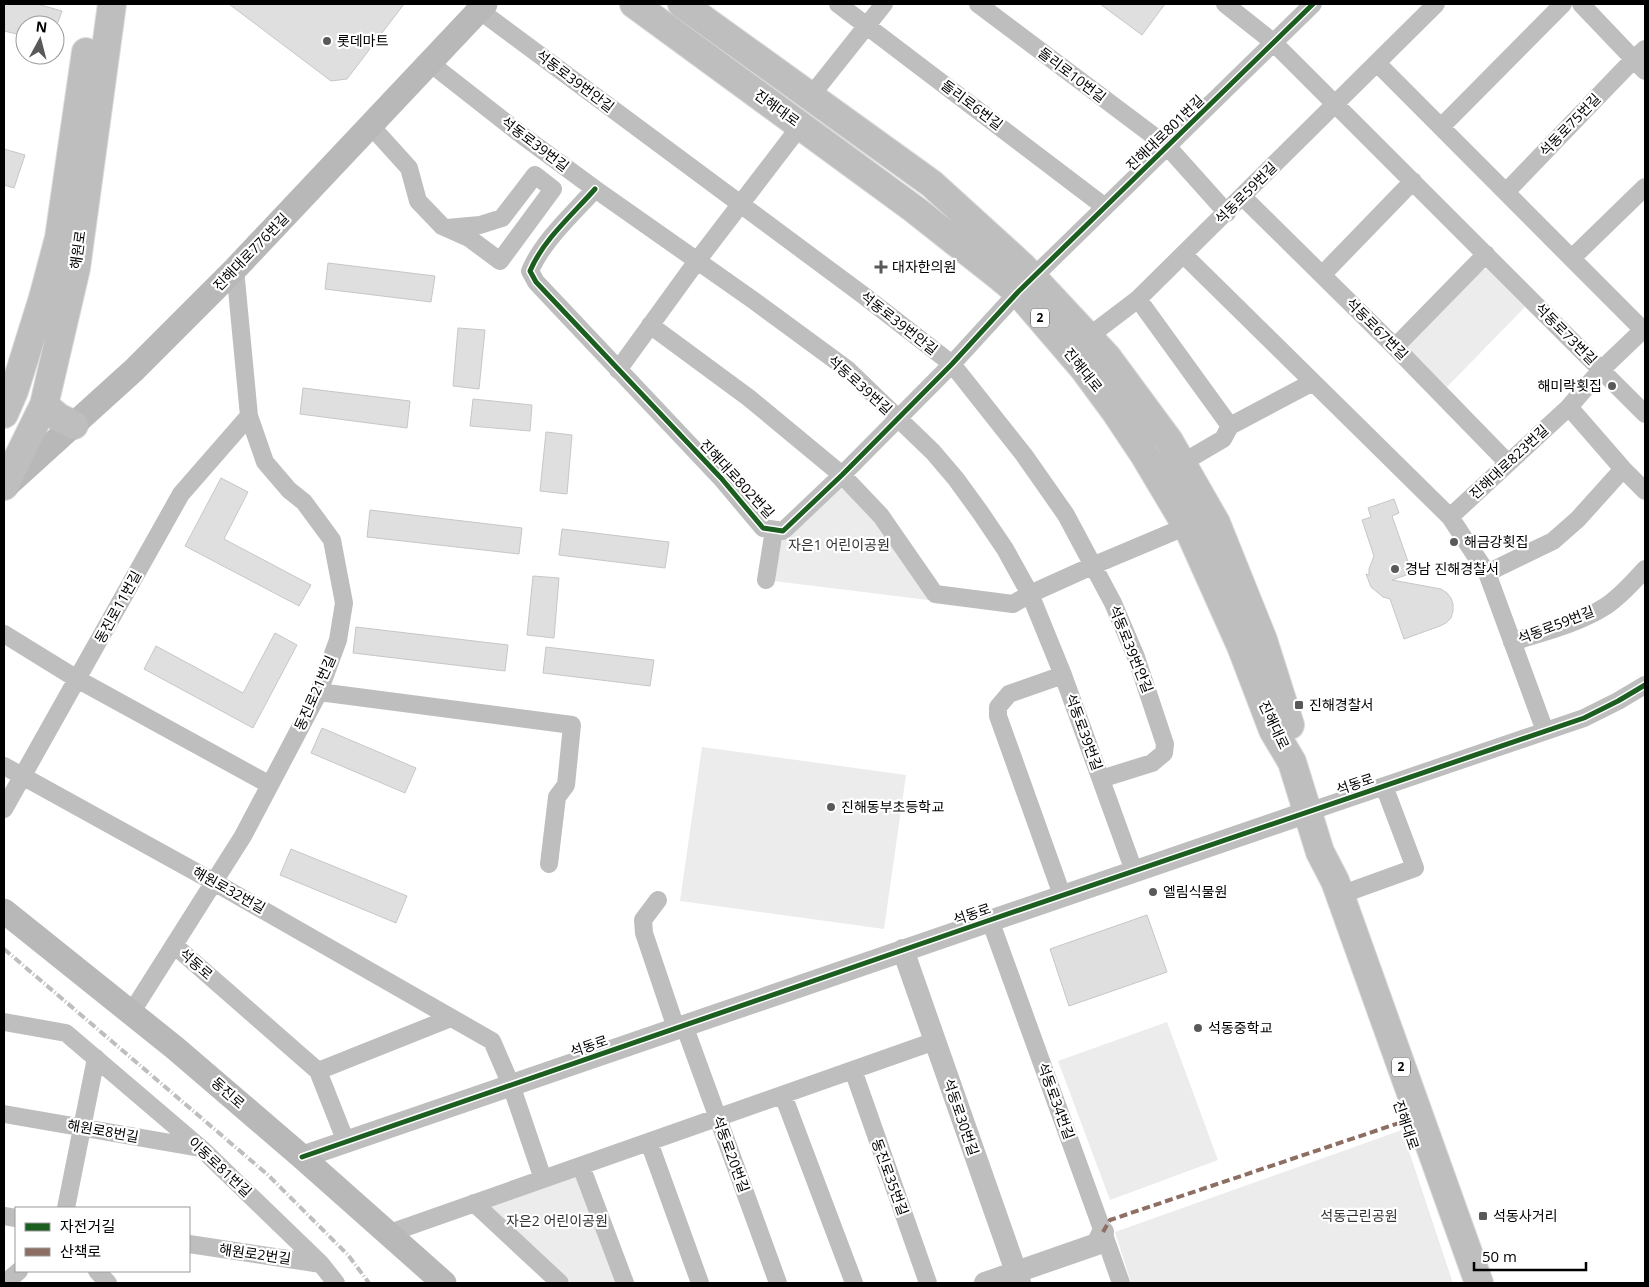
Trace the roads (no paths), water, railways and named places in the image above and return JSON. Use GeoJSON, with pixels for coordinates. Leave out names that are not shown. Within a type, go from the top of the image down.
{"type":"FeatureCollection","features":[{"type":"Feature","properties":{"kind":"main road"},"geometry":{"type":"LineString","coordinates":[[4,414],[14,391],[43,298],[59,238],[94,4]]}},
{"type":"Feature","properties":{"kind":"main road","name":"해원로"},"geometry":{"type":"LineString","coordinates":[[4,487],[44,406],[76,268],[112,4]]}},
{"type":"Feature","properties":{"kind":"main road","name":"진해대로"},"geometry":{"type":"LineString","coordinates":[[634,4],[914,208],[1025,285],[1088,337],[1107,357],[1163,433],[1216,522],[1263,640],[1290,725],[1292,762]]}},
{"type":"Feature","properties":{"kind":"main road","name":"진해대로"},"geometry":{"type":"LineString","coordinates":[[682,4],[932,184],[1025,285],[1146,456],[1187,526],[1241,646],[1274,730],[1292,762]]}},
{"type":"Feature","properties":{"kind":"main road","name":"진해대로776번길"},"geometry":{"type":"LineString","coordinates":[[4,487],[134,370],[235,269],[482,7]]}},
{"type":"Feature","properties":{"kind":"main road"},"geometry":{"type":"LineString","coordinates":[[44,406],[58,417],[74,425]]}},
{"type":"Feature","properties":{"kind":"main road","name":"2"},"geometry":{"type":"LineString","coordinates":[[1292,762],[1320,852],[1335,881],[1479,1283]]}},
{"type":"Feature","properties":{"kind":"main road","name":"진해대로"},"geometry":{"type":"LineString","coordinates":[[1320,852],[1322,886],[1462,1283]]}},
{"type":"Feature","properties":{"kind":"main road","name":"동진로"},"geometry":{"type":"LineString","coordinates":[[4,911],[175,1048],[444,1283]]}},
{"type":"Feature","properties":{"kind":"street","name":"돌리로6번길"},"geometry":{"type":"LineString","coordinates":[[838,4],[1105,207]]}},
{"type":"Feature","properties":{"kind":"street"},"geometry":{"type":"LineString","coordinates":[[810,97],[884,4]]}},
{"type":"Feature","properties":{"kind":"street","name":"돌리로10번길"},"geometry":{"type":"LineString","coordinates":[[978,4],[1167,146],[1227,213]]}},
{"type":"Feature","properties":{"kind":"street","name":"석동로73번길"},"geometry":{"type":"LineString","coordinates":[[1225,4],[1274,42],[1645,414]]}},
{"type":"Feature","properties":{"kind":"street","name":"진해대로801번길"},"geometry":{"type":"LineString","coordinates":[[1025,285],[1313,4]]}},
{"type":"Feature","properties":{"kind":"street","name":"석동로59번길"},"geometry":{"type":"LineString","coordinates":[[1436,4],[1184,255],[1450,517],[1487,573],[1545,731]]}},
{"type":"Feature","properties":{"kind":"street"},"geometry":{"type":"LineString","coordinates":[[1442,127],[1563,4]]}},
{"type":"Feature","properties":{"kind":"street"},"geometry":{"type":"LineString","coordinates":[[1581,4],[1641,60]]}},
{"type":"Feature","properties":{"kind":"street","name":"석동로39번안길"},"geometry":{"type":"LineString","coordinates":[[482,7],[952,364],[1030,463],[1066,515],[1113,603],[1136,657],[1166,744],[1164,753],[1152,763],[1102,779]]}},
{"type":"Feature","properties":{"kind":"street","name":"석동로75번길"},"geometry":{"type":"LineString","coordinates":[[1506,192],[1641,60]]}},
{"type":"Feature","properties":{"kind":"street","name":"석동로39번길"},"geometry":{"type":"LineString","coordinates":[[430,63],[523,136],[595,189],[753,300],[847,369],[933,452],[956,479],[1005,549],[1030,594],[1063,675],[1134,871]]}},
{"type":"Feature","properties":{"kind":"street"},"geometry":{"type":"LineString","coordinates":[[1377,63],[1645,330]]}},
{"type":"Feature","properties":{"kind":"street"},"geometry":{"type":"LineString","coordinates":[[618,370],[697,261],[801,125]]}},
{"type":"Feature","properties":{"kind":"street"},"geometry":{"type":"LineString","coordinates":[[371,126],[408,168],[418,201],[442,226],[469,238],[500,261],[554,189],[535,174],[502,218],[480,225],[447,228]]}},
{"type":"Feature","properties":{"kind":"street"},"geometry":{"type":"LineString","coordinates":[[1322,275],[1413,181]]}},
{"type":"Feature","properties":{"kind":"street"},"geometry":{"type":"LineString","coordinates":[[1572,258],[1645,187]]}},
{"type":"Feature","properties":{"kind":"street","name":"진해대로802번길"},"geometry":{"type":"LineString","coordinates":[[595,189],[554,235],[536,259],[530,271],[536,282],[721,478],[763,528],[783,530],[842,475],[952,364],[1025,285]]}},
{"type":"Feature","properties":{"kind":"street","name":"석동로67번길"},"geometry":{"type":"LineString","coordinates":[[1243,197],[1395,347],[1508,464]]}},
{"type":"Feature","properties":{"kind":"street"},"geometry":{"type":"LineString","coordinates":[[1395,347],[1486,254]]}},
{"type":"Feature","properties":{"kind":"street"},"geometry":{"type":"LineString","coordinates":[[1088,337],[1138,300],[1184,255]]}},
{"type":"Feature","properties":{"kind":"street","name":"동진로21번길"},"geometry":{"type":"LineString","coordinates":[[131,1013],[243,836],[319,692],[338,640],[344,603],[332,540],[304,502],[289,490],[265,462],[249,416],[235,269]]}},
{"type":"Feature","properties":{"kind":"street"},"geometry":{"type":"LineString","coordinates":[[1138,300],[1230,426]]}},
{"type":"Feature","properties":{"kind":"street"},"geometry":{"type":"LineString","coordinates":[[650,325],[748,398],[842,475],[881,516],[935,594],[1013,604],[1030,594],[1092,566],[1187,526]]}},
{"type":"Feature","properties":{"kind":"street","name":"진해대로823번길"},"geometry":{"type":"LineString","coordinates":[[1450,517],[1569,408],[1601,370],[1645,330]]}},
{"type":"Feature","properties":{"kind":"street"},"geometry":{"type":"LineString","coordinates":[[1182,464],[1223,440],[1230,426],[1313,382]]}},
{"type":"Feature","properties":{"kind":"street"},"geometry":{"type":"LineString","coordinates":[[1569,408],[1645,491]]}},
{"type":"Feature","properties":{"kind":"street","name":"동진로11번길"},"geometry":{"type":"LineString","coordinates":[[4,809],[181,494],[249,416]]}},
{"type":"Feature","properties":{"kind":"street"},"geometry":{"type":"LineString","coordinates":[[1487,573],[1554,541],[1578,519],[1624,469]]}},
{"type":"Feature","properties":{"kind":"street"},"geometry":{"type":"LineString","coordinates":[[766,580],[774,530]]}},
{"type":"Feature","properties":{"kind":"street","name":"석동로59번길"},"geometry":{"type":"LineString","coordinates":[[1512,642],[1573,622],[1606,606],[1645,569]]}},
{"type":"Feature","properties":{"kind":"street"},"geometry":{"type":"LineString","coordinates":[[4,634],[77,679],[270,785]]}},
{"type":"Feature","properties":{"kind":"street"},"geometry":{"type":"LineString","coordinates":[[1062,895],[998,716],[998,707],[1009,694],[1063,675]]}},
{"type":"Feature","properties":{"kind":"street","name":"석동로"},"geometry":{"type":"LineString","coordinates":[[302,1157],[1062,895],[1584,718],[1645,685]]}},
{"type":"Feature","properties":{"kind":"street"},"geometry":{"type":"LineString","coordinates":[[319,692],[572,725],[566,785],[557,797],[549,864]]}},
{"type":"Feature","properties":{"kind":"street","name":"해원로32번길"},"geometry":{"type":"LineString","coordinates":[[4,766],[214,882],[492,1041],[510,1085],[543,1179]]}},
{"type":"Feature","properties":{"kind":"street"},"geometry":{"type":"LineString","coordinates":[[1340,896],[1415,868],[1384,786]]}},
{"type":"Feature","properties":{"kind":"street"},"geometry":{"type":"LineString","coordinates":[[658,900],[643,920],[644,933],[680,1027]]}},
{"type":"Feature","properties":{"kind":"street","name":"석동로34번길"},"geometry":{"type":"LineString","coordinates":[[990,920],[1121,1283]]}},
{"type":"Feature","properties":{"kind":"street","name":"석동로"},"geometry":{"type":"LineString","coordinates":[[174,945],[318,1071],[346,1142]]}},
{"type":"Feature","properties":{"kind":"street","name":"석동로30번길"},"geometry":{"type":"LineString","coordinates":[[903,950],[1018,1278]]}},
{"type":"Feature","properties":{"kind":"street"},"geometry":{"type":"LineString","coordinates":[[318,1071],[452,1018]]}},
{"type":"Feature","properties":{"kind":"street","name":"이동로81번길"},"geometry":{"type":"LineString","coordinates":[[4,1022],[66,1033],[202,1149],[321,1264],[336,1283]]}},
{"type":"Feature","properties":{"kind":"street","name":"석동로20번길"},"geometry":{"type":"LineString","coordinates":[[680,1027],[717,1118],[778,1283]]}},
{"type":"Feature","properties":{"kind":"street"},"geometry":{"type":"LineString","coordinates":[[387,1234],[935,1041]]}},
{"type":"Feature","properties":{"kind":"street"},"geometry":{"type":"LineString","coordinates":[[66,1207],[96,1058]]}},
{"type":"Feature","properties":{"kind":"street","name":"동진로35번길"},"geometry":{"type":"LineString","coordinates":[[853,1070],[928,1283]]}},
{"type":"Feature","properties":{"kind":"street"},"geometry":{"type":"LineString","coordinates":[[783,1095],[854,1283]]}},
{"type":"Feature","properties":{"kind":"street","name":"해원로8번길"},"geometry":{"type":"LineString","coordinates":[[4,1114],[202,1149]]}},
{"type":"Feature","properties":{"kind":"street"},"geometry":{"type":"LineString","coordinates":[[649,1142],[700,1283]]}},
{"type":"Feature","properties":{"kind":"street"},"geometry":{"type":"LineString","coordinates":[[581,1166],[625,1283]]}},
{"type":"Feature","properties":{"kind":"street"},"geometry":{"type":"LineString","coordinates":[[474,1203],[560,1283]]}},
{"type":"Feature","properties":{"kind":"street"},"geometry":{"type":"LineString","coordinates":[[985,1283],[1018,1278],[1097,1244],[1103,1232]]}},
{"type":"Feature","properties":{"kind":"street","name":"해원로2번길"},"geometry":{"type":"LineString","coordinates":[[190,1244],[321,1264]]}},
{"type":"Feature","properties":{"kind":"street"},"geometry":{"type":"LineString","coordinates":[[5,1283],[18,1272]]}},
{"type":"Feature","properties":{"kind":"street"},"geometry":{"type":"LineString","coordinates":[[98,1272],[108,1283]]}},
{"type":"Feature","properties":{"kind":"railway"},"geometry":{"type":"LineString","coordinates":[[4,949],[268,1175],[348,1255],[369,1283]]}},
{"type":"Feature","properties":{"kind":"place","name":"롯데마트"},"geometry":{"type":"Point","coordinates":[327,41]}},
{"type":"Feature","properties":{"kind":"place","name":"대자한의원"},"geometry":{"type":"Point","coordinates":[881,267]}},
{"type":"Feature","properties":{"kind":"place","name":"해미락횟집"},"geometry":{"type":"Point","coordinates":[1612,386]}},
{"type":"Feature","properties":{"kind":"place","name":"해금강횟집"},"geometry":{"type":"Point","coordinates":[1454,542]}},
{"type":"Feature","properties":{"kind":"place","name":"경남 진해경찰서"},"geometry":{"type":"Point","coordinates":[1395,569]}},
{"type":"Feature","properties":{"kind":"place","name":"진해경찰서"},"geometry":{"type":"Point","coordinates":[1299,705]}},
{"type":"Feature","properties":{"kind":"place","name":"진해동부초등학교"},"geometry":{"type":"Point","coordinates":[831,807]}},
{"type":"Feature","properties":{"kind":"place","name":"엘림식물원"},"geometry":{"type":"Point","coordinates":[1153,892]}},
{"type":"Feature","properties":{"kind":"place","name":"석동중학교"},"geometry":{"type":"Point","coordinates":[1198,1028]}},
{"type":"Feature","properties":{"kind":"place","name":"석동사거리"},"geometry":{"type":"Point","coordinates":[1483,1216]}},
{"type":"Feature","properties":{"kind":"park label","name":"자은1 어린이공원"},"geometry":{"type":"Point","coordinates":[839,545]}},
{"type":"Feature","properties":{"kind":"park label","name":"석동근린공원"},"geometry":{"type":"Point","coordinates":[1359,1216]}},
{"type":"Feature","properties":{"kind":"park label","name":"자은2 어린이공원"},"geometry":{"type":"Point","coordinates":[557,1221]}}]}
